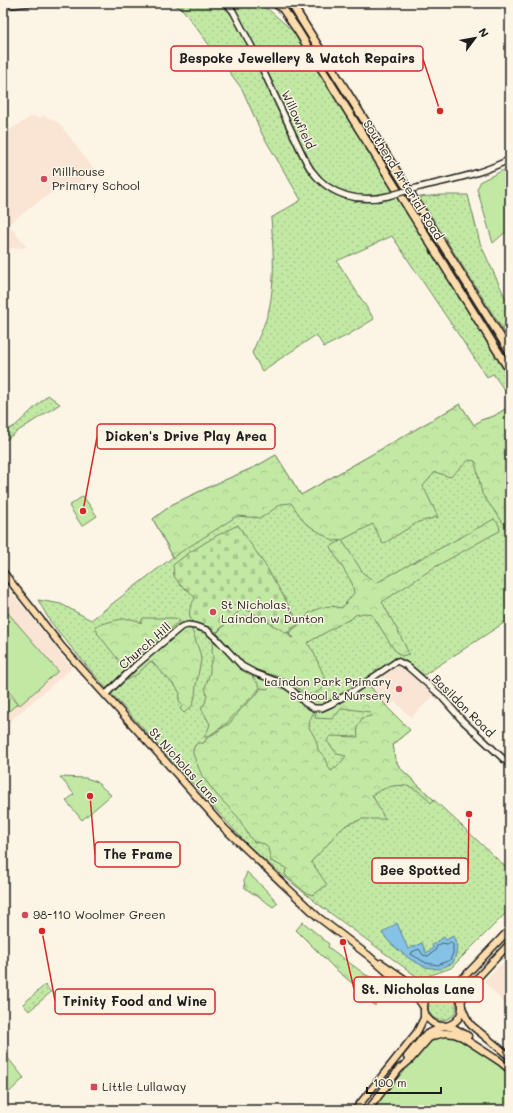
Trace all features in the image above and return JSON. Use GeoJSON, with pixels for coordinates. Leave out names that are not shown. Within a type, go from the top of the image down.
{"type":"FeatureCollection","features":[{"type":"Feature","properties":{"kind":"highway","name":"Southend Arterial Road"},"geometry":{"type":"LineString","coordinates":[[275,3],[283,10],[298,31],[510,370]]}},
{"type":"Feature","properties":{"kind":"highway","name":"Southend Arterial Road"},"geometry":{"type":"LineString","coordinates":[[291,3],[510,352]]}},
{"type":"Feature","properties":{"kind":"main road","name":"St Nicholas Lane"},"geometry":{"type":"LineString","coordinates":[[3,572],[62,647],[225,829],[318,917],[412,990],[424,1008]]}},
{"type":"Feature","properties":{"kind":"main road"},"geometry":{"type":"LineString","coordinates":[[355,1110],[417,1032],[423,1021],[426,997],[431,992],[453,984],[466,976],[510,929]]}},
{"type":"Feature","properties":{"kind":"main road"},"geometry":{"type":"LineString","coordinates":[[368,1110],[425,1035],[452,1023],[458,1017],[461,1011],[461,1003],[468,988],[510,943]]}},
{"type":"Feature","properties":{"kind":"main road","name":"St Nicholas Lane"},"geometry":{"type":"LineString","coordinates":[[369,956],[388,967],[416,987],[425,990],[437,990]]}},
{"type":"Feature","properties":{"kind":"main road"},"geometry":{"type":"LineString","coordinates":[[437,990],[445,989],[452,991],[457,995],[471,1025],[510,1057]]}},
{"type":"Feature","properties":{"kind":"main road"},"geometry":{"type":"LineString","coordinates":[[424,1008],[426,1016],[431,1022],[437,1025],[454,1028],[465,1034],[510,1070]]}},
{"type":"Feature","properties":{"kind":"main road"},"geometry":{"type":"LineString","coordinates":[[397,1071],[410,1060],[430,1038],[445,1033],[462,1037],[499,1061]]}},
{"type":"Feature","properties":{"kind":"street"},"geometry":{"type":"LineString","coordinates":[[3,6],[30,3]]}},
{"type":"Feature","properties":{"kind":"street","name":"Willowfield"},"geometry":{"type":"LineString","coordinates":[[226,3],[233,11],[252,47],[308,165],[325,185],[338,193],[351,198],[372,199],[388,196],[472,174],[494,167],[510,159]]}},
{"type":"Feature","properties":{"kind":"street","name":"Church Hill"},"geometry":{"type":"LineString","coordinates":[[104,695],[135,666],[181,628],[188,625],[208,630],[242,666],[255,674],[284,684],[305,703],[314,708],[322,708],[331,704],[397,661],[401,662]]}},
{"type":"Feature","properties":{"kind":"street","name":"Basildon Road"},"geometry":{"type":"LineString","coordinates":[[401,662],[440,695],[462,720],[510,766]]}},
{"type":"Feature","properties":{"kind":"shaded area","name":"Millhouse Primary School"},"geometry":{"type":"Polygon","coordinates":[[[42,115],[58,122],[95,171],[65,193],[60,186],[8,224],[27,247],[3,249],[3,134],[32,116],[41,118],[42,115]]]}},
{"type":"Feature","properties":{"kind":"shaded area"},"geometry":{"type":"Polygon","coordinates":[[[3,582],[72,668],[3,727],[3,582]]]}},
{"type":"Feature","properties":{"kind":"shaded area","name":"Laindon Park Primary School & Nursery"},"geometry":{"type":"Polygon","coordinates":[[[396,666],[402,667],[434,696],[411,717],[395,702],[388,708],[368,684],[396,666]]]}},
{"type":"Feature","properties":{"kind":"shaded area"},"geometry":{"type":"Polygon","coordinates":[[[510,955],[510,1010],[484,981],[510,955]]]}},
{"type":"Feature","properties":{"kind":"green space"},"geometry":{"type":"Polygon","coordinates":[[[172,3],[255,3],[268,9],[295,33],[510,375],[510,398],[493,374],[487,377],[392,236],[337,261],[374,319],[348,335],[324,347],[316,335],[262,371],[252,353],[266,319],[271,298],[273,248],[271,218],[301,200],[262,134],[242,89],[183,10],[172,3]]]}},
{"type":"Feature","properties":{"kind":"green space"},"geometry":{"type":"Polygon","coordinates":[[[510,167],[510,228],[493,243],[477,189],[481,181],[510,167]]]}},
{"type":"Feature","properties":{"kind":"green space"},"geometry":{"type":"Polygon","coordinates":[[[468,195],[480,243],[510,308],[510,341],[419,197],[468,195]]]}},
{"type":"Feature","properties":{"kind":"green space"},"geometry":{"type":"Polygon","coordinates":[[[48,395],[60,404],[3,442],[3,432],[15,426],[48,395]]]}},
{"type":"Feature","properties":{"kind":"green space"},"geometry":{"type":"Polygon","coordinates":[[[460,404],[474,425],[481,420],[494,416],[510,406],[510,619],[424,675],[406,661],[396,657],[368,684],[388,708],[410,730],[393,744],[395,759],[400,768],[510,871],[510,909],[451,968],[420,979],[318,904],[253,851],[85,664],[50,621],[38,600],[61,604],[91,620],[173,557],[153,519],[173,504],[257,466],[276,455],[301,495],[460,404]]]}},
{"type":"Feature","properties":{"kind":"green space"},"geometry":{"type":"Polygon","coordinates":[[[460,404],[474,425],[481,420],[494,416],[510,406],[510,532],[482,494],[475,461],[469,460],[450,477],[435,472],[423,486],[438,517],[418,522],[383,544],[373,524],[342,540],[333,541],[305,523],[291,503],[281,504],[261,518],[237,516],[173,557],[153,519],[173,504],[257,466],[276,455],[301,495],[460,404]]]}},
{"type":"Feature","properties":{"kind":"green space"},"geometry":{"type":"Polygon","coordinates":[[[83,496],[97,516],[82,526],[69,506],[83,496]]]}},
{"type":"Feature","properties":{"kind":"green space"},"geometry":{"type":"Polygon","coordinates":[[[494,519],[499,525],[500,531],[435,567],[382,602],[409,654],[401,656],[393,648],[371,614],[364,613],[355,615],[351,619],[307,643],[313,651],[327,683],[318,692],[306,695],[290,681],[256,671],[245,665],[217,633],[235,611],[243,606],[250,609],[254,614],[260,615],[288,631],[290,637],[293,638],[289,633],[301,623],[309,613],[320,608],[331,606],[342,608],[354,593],[352,583],[330,547],[342,540],[363,573],[376,583],[494,519]]]}},
{"type":"Feature","properties":{"kind":"green space"},"geometry":{"type":"Polygon","coordinates":[[[238,525],[267,568],[299,623],[287,633],[243,608],[217,632],[192,622],[190,610],[195,598],[189,591],[180,585],[174,576],[173,565],[190,552],[216,536],[238,525]]]}},
{"type":"Feature","properties":{"kind":"green space"},"geometry":{"type":"Polygon","coordinates":[[[8,613],[58,671],[20,705],[3,685],[3,618],[8,613]]]}},
{"type":"Feature","properties":{"kind":"green space"},"geometry":{"type":"Polygon","coordinates":[[[143,618],[175,618],[180,621],[124,667],[98,634],[95,626],[115,620],[126,619],[136,620],[141,623],[143,618]]]}},
{"type":"Feature","properties":{"kind":"green space"},"geometry":{"type":"Polygon","coordinates":[[[191,627],[201,660],[195,697],[192,706],[184,713],[180,709],[182,706],[179,700],[180,693],[151,661],[136,675],[124,681],[121,679],[182,628],[191,627]]]}},
{"type":"Feature","properties":{"kind":"green space"},"geometry":{"type":"Polygon","coordinates":[[[215,640],[252,676],[260,687],[226,724],[207,737],[204,737],[210,724],[201,708],[205,703],[207,695],[205,688],[213,658],[212,650],[215,640]]]}},
{"type":"Feature","properties":{"kind":"green space"},"geometry":{"type":"Polygon","coordinates":[[[272,684],[287,690],[305,706],[312,710],[313,714],[310,720],[309,728],[315,738],[318,750],[323,755],[331,771],[338,766],[346,756],[337,754],[327,741],[330,736],[358,737],[357,728],[362,718],[371,716],[370,712],[342,708],[332,719],[315,718],[316,711],[330,706],[368,684],[388,708],[410,730],[393,744],[395,759],[400,768],[434,800],[431,803],[416,790],[403,786],[384,789],[372,795],[385,819],[362,819],[346,825],[334,836],[311,862],[327,885],[313,895],[306,893],[285,875],[286,868],[271,861],[268,848],[265,844],[254,842],[238,817],[216,794],[202,776],[193,754],[193,749],[197,743],[204,743],[206,739],[230,723],[261,688],[267,689],[272,684]]]}},
{"type":"Feature","properties":{"kind":"green space"},"geometry":{"type":"Polygon","coordinates":[[[3,689],[17,704],[3,716],[3,689]]]}},
{"type":"Feature","properties":{"kind":"green space"},"geometry":{"type":"Polygon","coordinates":[[[60,777],[86,778],[95,781],[111,795],[82,820],[66,801],[74,794],[60,777]]]}},
{"type":"Feature","properties":{"kind":"green space"},"geometry":{"type":"Polygon","coordinates":[[[247,872],[278,903],[273,907],[245,888],[244,880],[247,872]]]}},
{"type":"Feature","properties":{"kind":"green space"},"geometry":{"type":"Polygon","coordinates":[[[303,922],[329,944],[328,947],[366,975],[376,979],[378,987],[375,1006],[296,930],[303,922]]]}},
{"type":"Feature","properties":{"kind":"green space"},"geometry":{"type":"Polygon","coordinates":[[[45,985],[51,992],[29,1011],[23,1004],[45,985]]]}},
{"type":"Feature","properties":{"kind":"green space"},"geometry":{"type":"Polygon","coordinates":[[[443,992],[451,995],[455,999],[456,1009],[455,1014],[447,1019],[439,1020],[430,1014],[428,1004],[430,999],[435,995],[443,992]]]}},
{"type":"Feature","properties":{"kind":"green space"},"geometry":{"type":"Polygon","coordinates":[[[443,1035],[459,1038],[466,1042],[482,1052],[510,1075],[510,1110],[372,1110],[386,1090],[427,1042],[443,1035]]]}},
{"type":"Feature","properties":{"kind":"green space"},"geometry":{"type":"Polygon","coordinates":[[[3,1052],[24,1078],[3,1098],[3,1052]]]}},
{"type":"Feature","properties":{"kind":"water"},"geometry":{"type":"Polygon","coordinates":[[[397,923],[408,949],[422,943],[426,953],[433,948],[432,945],[444,937],[446,940],[453,936],[457,950],[453,963],[439,969],[425,967],[410,959],[391,944],[382,933],[397,923]]]}},
{"type":"Feature","properties":{"kind":"place","name":"Bespoke Jewellery & Watch Repairs"},"geometry":{"type":"Point","coordinates":[440,111]}},
{"type":"Feature","properties":{"kind":"place","name":"Millhouse Primary School"},"geometry":{"type":"Point","coordinates":[44,179]}},
{"type":"Feature","properties":{"kind":"place","name":"Dicken's Drive Play Area"},"geometry":{"type":"Point","coordinates":[83,511]}},
{"type":"Feature","properties":{"kind":"place","name":"St Nicholas, Laindon w Dunton"},"geometry":{"type":"Point","coordinates":[213,612]}},
{"type":"Feature","properties":{"kind":"place","name":"Laindon Park Primary School & Nursery"},"geometry":{"type":"Point","coordinates":[399,689]}},
{"type":"Feature","properties":{"kind":"place","name":"The Frame"},"geometry":{"type":"Point","coordinates":[90,796]}},
{"type":"Feature","properties":{"kind":"place","name":"Bee Spotted"},"geometry":{"type":"Point","coordinates":[469,814]}},
{"type":"Feature","properties":{"kind":"place","name":"98-110 Woolmer Green"},"geometry":{"type":"Point","coordinates":[25,915]}},
{"type":"Feature","properties":{"kind":"place","name":"Trinity Food and Wine"},"geometry":{"type":"Point","coordinates":[42,931]}},
{"type":"Feature","properties":{"kind":"place","name":"St. Nicholas Lane"},"geometry":{"type":"Point","coordinates":[343,942]}},
{"type":"Feature","properties":{"kind":"place","name":"Little Lullaway"},"geometry":{"type":"Point","coordinates":[94,1087]}}]}
